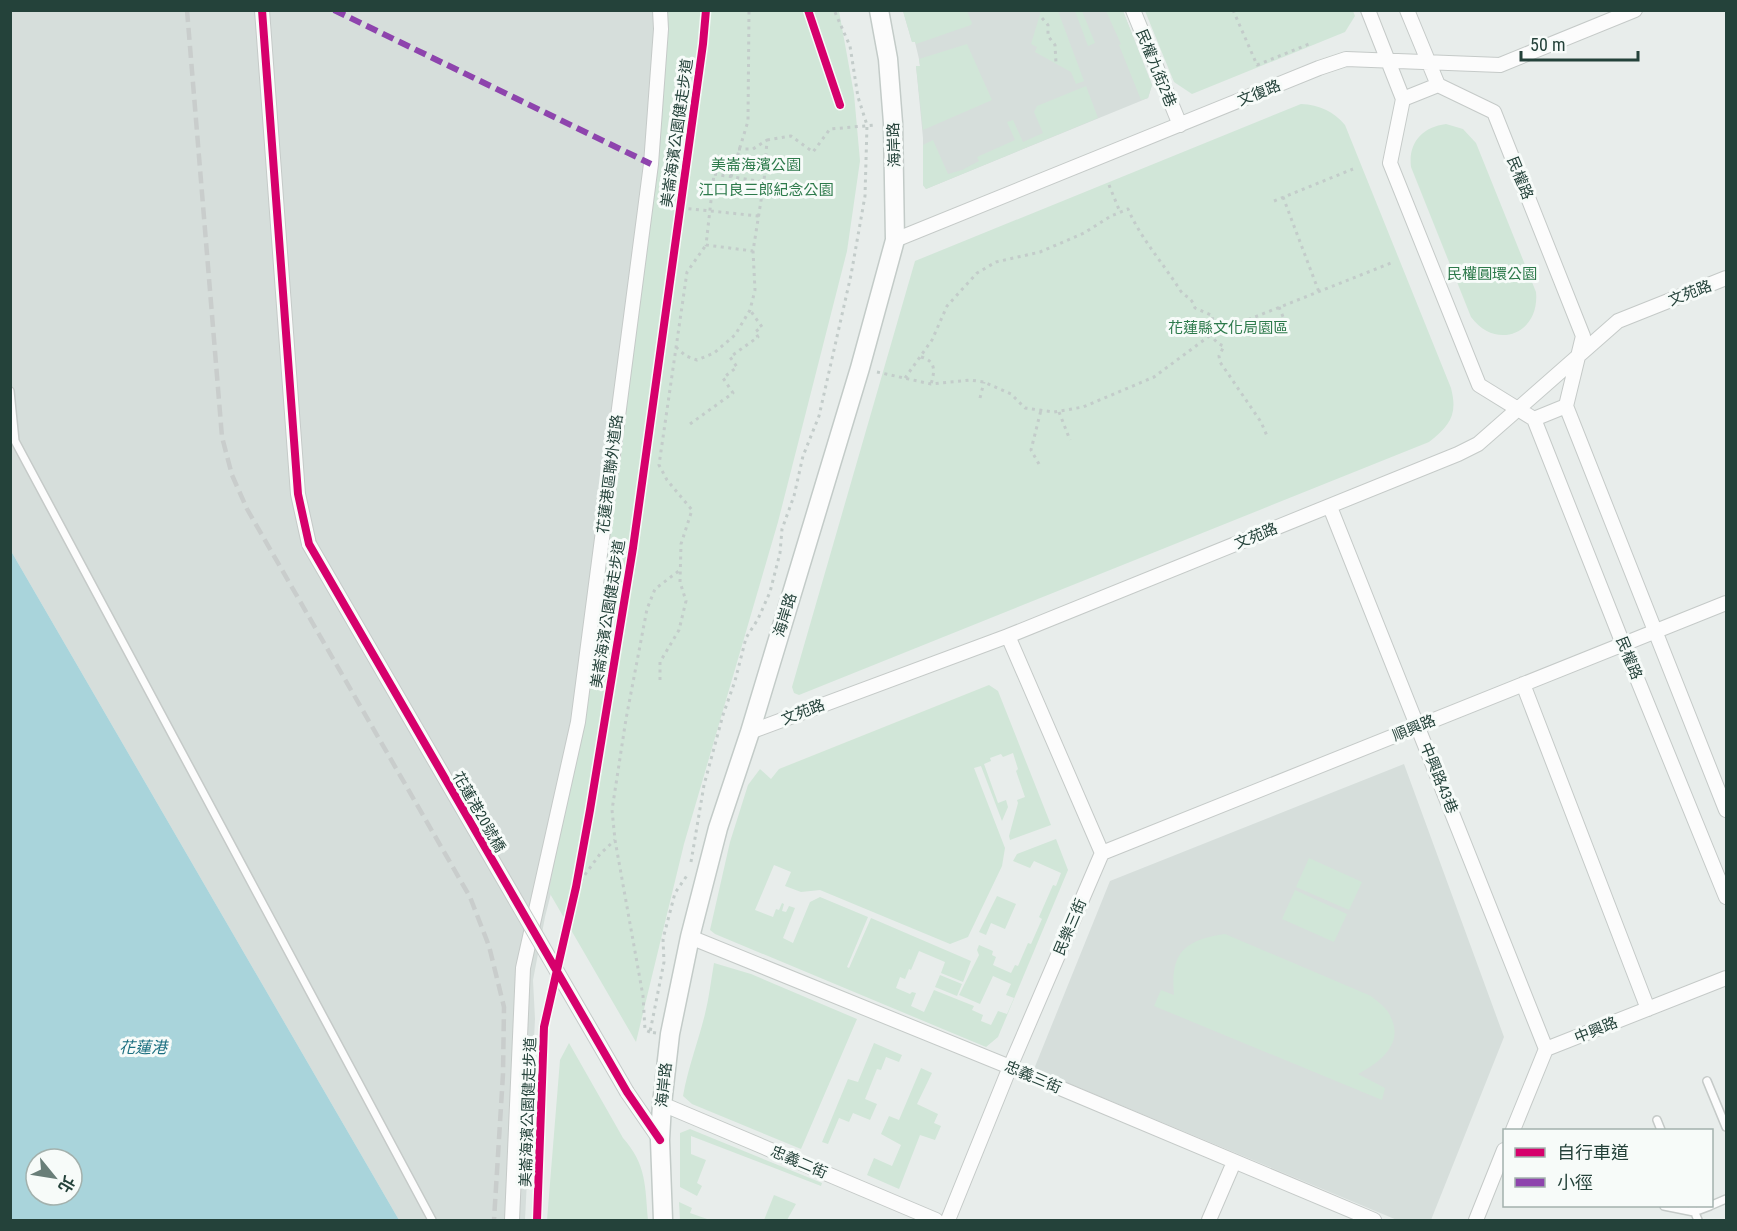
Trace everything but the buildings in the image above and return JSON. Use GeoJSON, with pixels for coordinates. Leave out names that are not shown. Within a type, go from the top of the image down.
{"type":"FeatureCollection","features":[{"type":"Feature","properties":{"kind":"main road","name":"海岸路"},"geometry":{"type":"LineString","coordinates":[[663,1221],[660,1140],[662,1104],[670,1034],[690,937],[718,828],[750,732],[860,368],[895,240],[893,123],[888,59],[879,10]]}},
{"type":"Feature","properties":{"kind":"street","name":"花蓮港20號橋"},"geometry":{"type":"LineString","coordinates":[[262,10],[298,494],[309,544],[627,1092],[660,1140]]}},
{"type":"Feature","properties":{"kind":"street","name":"花蓮港區聯外道路"},"geometry":{"type":"LineString","coordinates":[[512,1221],[524,968],[578,722],[651,164],[660,10]]}},
{"type":"Feature","properties":{"kind":"street","name":"民權九街2巷"},"geometry":{"type":"LineString","coordinates":[[1133,10],[1180,125]]}},
{"type":"Feature","properties":{"kind":"street"},"geometry":{"type":"LineString","coordinates":[[1368,10],[1403,99],[1390,163],[1479,385],[1534,418],[1566,406],[1726,810]]}},
{"type":"Feature","properties":{"kind":"street"},"geometry":{"type":"LineString","coordinates":[[1403,99],[1438,85],[1407,10]]}},
{"type":"Feature","properties":{"kind":"street","name":"文復路"},"geometry":{"type":"LineString","coordinates":[[895,240],[1346,59],[1500,65],[1635,10]]}},
{"type":"Feature","properties":{"kind":"street","name":"民權路"},"geometry":{"type":"LineString","coordinates":[[1438,85],[1494,112],[1583,336],[1566,406]]}},
{"type":"Feature","properties":{"kind":"street","name":"文苑路"},"geometry":{"type":"LineString","coordinates":[[750,732],[1008,636],[1458,454],[1478,444],[1617,321],[1726,278]]}},
{"type":"Feature","properties":{"kind":"street","name":"民權路"},"geometry":{"type":"LineString","coordinates":[[1534,418],[1726,897]]}},
{"type":"Feature","properties":{"kind":"street","name":"中興路43巷"},"geometry":{"type":"LineString","coordinates":[[1330,507],[1546,1049]]}},
{"type":"Feature","properties":{"kind":"street","name":"順興路"},"geometry":{"type":"LineString","coordinates":[[1102,853],[1726,603]]}},
{"type":"Feature","properties":{"kind":"street"},"geometry":{"type":"LineString","coordinates":[[1008,636],[1102,853]]}},
{"type":"Feature","properties":{"kind":"street"},"geometry":{"type":"LineString","coordinates":[[1523,684],[1648,1009]]}},
{"type":"Feature","properties":{"kind":"street","name":"民樂三街"},"geometry":{"type":"LineString","coordinates":[[948,1221],[1010,1067],[1102,853]]}},
{"type":"Feature","properties":{"kind":"street","name":"忠義三街"},"geometry":{"type":"LineString","coordinates":[[690,937],[1010,1067],[1374,1221]]}},
{"type":"Feature","properties":{"kind":"street","name":"中興路"},"geometry":{"type":"LineString","coordinates":[[1546,1049],[1726,978]]}},
{"type":"Feature","properties":{"kind":"street"},"geometry":{"type":"LineString","coordinates":[[1514,1129],[1546,1049]]}},
{"type":"Feature","properties":{"kind":"street","name":"忠義二街"},"geometry":{"type":"LineString","coordinates":[[662,1104],[936,1221]]}},
{"type":"Feature","properties":{"kind":"street"},"geometry":{"type":"LineString","coordinates":[[1209,1221],[1234,1162]]}},
{"type":"Feature","properties":{"kind":"street"},"geometry":{"type":"LineString","coordinates":[[1476,1221],[1501,1167]]}},
{"type":"Feature","properties":{"kind":"lane"},"geometry":{"type":"LineString","coordinates":[[10,391],[15,441],[432,1221]]}},
{"type":"Feature","properties":{"kind":"lane"},"geometry":{"type":"LineString","coordinates":[[1707,1081],[1726,1127]]}},
{"type":"Feature","properties":{"kind":"lane"},"geometry":{"type":"LineString","coordinates":[[1657,1120],[1660,1129]]}},
{"type":"Feature","properties":{"kind":"lane"},"geometry":{"type":"LineString","coordinates":[[1674,1207],[1693,1209],[1698,1221]]}},
{"type":"Feature","properties":{"kind":"path"},"geometry":{"type":"LineString","coordinates":[[731,177],[748,121],[749,10]]}},
{"type":"Feature","properties":{"kind":"path"},"geometry":{"type":"LineString","coordinates":[[691,863],[704,785],[723,715],[746,638],[770,592],[780,553],[782,530],[794,496],[803,456],[819,416],[851,275],[865,196],[867,125],[858,97],[850,46],[834,10]]}},
{"type":"Feature","properties":{"kind":"path"},"geometry":{"type":"LineString","coordinates":[[1233,10],[1257,66],[1309,44]]}},
{"type":"Feature","properties":{"kind":"path"},"geometry":{"type":"LineString","coordinates":[[1042,18],[1048,25],[1048,36],[1055,45],[1056,63]]}},
{"type":"Feature","properties":{"kind":"path"},"geometry":{"type":"LineString","coordinates":[[1057,54],[1062,54]]}},
{"type":"Feature","properties":{"kind":"path"},"geometry":{"type":"LineString","coordinates":[[738,149],[753,149],[767,140],[791,136],[813,152],[830,129],[893,123]]}},
{"type":"Feature","properties":{"kind":"path"},"geometry":{"type":"LineString","coordinates":[[676,347],[686,356],[696,360],[714,353],[735,335],[750,310],[755,290],[753,251],[764,182],[767,140]]}},
{"type":"Feature","properties":{"kind":"path"},"geometry":{"type":"LineString","coordinates":[[1274,201],[1353,169]]}},
{"type":"Feature","properties":{"kind":"path"},"geometry":{"type":"LineString","coordinates":[[660,680],[660,662],[680,630],[686,601],[680,582],[681,544],[692,510],[667,480],[659,465],[687,272],[706,245],[714,174],[764,182]]}},
{"type":"Feature","properties":{"kind":"path"},"geometry":{"type":"LineString","coordinates":[[1109,185],[1120,212]]}},
{"type":"Feature","properties":{"kind":"path"},"geometry":{"type":"LineString","coordinates":[[1283,197],[1319,292]]}},
{"type":"Feature","properties":{"kind":"path"},"geometry":{"type":"LineString","coordinates":[[681,208],[759,216]]}},
{"type":"Feature","properties":{"kind":"path"},"geometry":{"type":"LineString","coordinates":[[905,378],[932,340],[947,306],[977,273],[996,262],[1040,252],[1128,209],[1136,229],[1181,290],[1192,298],[1194,308],[1213,316],[1212,334],[1219,344],[1224,346],[1219,356],[1220,362],[1261,422],[1267,436]]}},
{"type":"Feature","properties":{"kind":"path"},"geometry":{"type":"LineString","coordinates":[[706,245],[753,251]]}},
{"type":"Feature","properties":{"kind":"path"},"geometry":{"type":"LineString","coordinates":[[860,368],[931,384],[970,380],[984,382],[1011,394],[1025,408],[1059,411],[1083,406],[1154,377],[1212,334],[1391,263]]}},
{"type":"Feature","properties":{"kind":"path"},"geometry":{"type":"LineString","coordinates":[[1279,307],[1288,329]]}},
{"type":"Feature","properties":{"kind":"path"},"geometry":{"type":"LineString","coordinates":[[690,424],[733,393],[723,378],[737,367],[730,357],[758,337],[755,332],[762,327],[750,310]]}},
{"type":"Feature","properties":{"kind":"path"},"geometry":{"type":"LineString","coordinates":[[921,357],[931,361],[934,365],[931,384]]}},
{"type":"Feature","properties":{"kind":"path"},"geometry":{"type":"LineString","coordinates":[[980,398],[984,382]]}},
{"type":"Feature","properties":{"kind":"path"},"geometry":{"type":"LineString","coordinates":[[1039,464],[1031,450],[1041,410]]}},
{"type":"Feature","properties":{"kind":"path"},"geometry":{"type":"LineString","coordinates":[[1059,411],[1070,440]]}},
{"type":"Feature","properties":{"kind":"path"},"geometry":{"type":"LineString","coordinates":[[670,1034],[645,1030],[643,996],[615,840],[612,810],[626,719],[647,609],[655,589],[680,570]]}},
{"type":"Feature","properties":{"kind":"path"},"geometry":{"type":"LineString","coordinates":[[576,887],[600,854],[615,840]]}},
{"type":"Feature","properties":{"kind":"path"},"geometry":{"type":"LineString","coordinates":[[574,897],[580,864]]}},
{"type":"Feature","properties":{"kind":"path"},"geometry":{"type":"LineString","coordinates":[[650,1032],[664,962],[663,939],[675,893],[690,872]]}},
{"type":"Feature","properties":{"kind":"shaded area"},"geometry":{"type":"Polygon","coordinates":[[[10,11],[667,11],[566,834],[545,917],[533,980],[535,1019],[525,1220],[399,1220],[11,551],[10,11]]]}},
{"type":"Feature","properties":{"kind":"shaded area"},"geometry":{"type":"Polygon","coordinates":[[[903,11],[1123,11],[1152,85],[1148,98],[926,189],[923,185],[923,138],[916,66],[920,66],[915,42],[912,42],[903,11]]]}},
{"type":"Feature","properties":{"kind":"shaded area"},"geometry":{"type":"Polygon","coordinates":[[[1404,764],[1504,1037],[1431,1220],[1397,1220],[1034,1069],[1110,881],[1404,764]]]}},
{"type":"Feature","properties":{"kind":"green space","name":"美崙海濱公園"},"geometry":{"type":"Polygon","coordinates":[[[664,11],[839,11],[854,94],[860,161],[847,251],[778,522],[684,844],[636,1042],[549,892],[585,694],[664,11]]]}},
{"type":"Feature","properties":{"kind":"green space"},"geometry":{"type":"Polygon","coordinates":[[[903,11],[967,11],[972,23],[916,44],[912,42],[903,11]]]}},
{"type":"Feature","properties":{"kind":"green space"},"geometry":{"type":"Polygon","coordinates":[[[1041,11],[1058,11],[1084,81],[1076,84],[1071,72],[1035,52],[1037,47],[1031,44],[1041,11]]]}},
{"type":"Feature","properties":{"kind":"green space"},"geometry":{"type":"Polygon","coordinates":[[[1075,11],[1082,11],[1095,43],[1088,46],[1075,11]]]}},
{"type":"Feature","properties":{"kind":"green space"},"geometry":{"type":"Polygon","coordinates":[[[1106,11],[1123,11],[1152,85],[1148,98],[1141,100],[1119,45],[1121,44],[1106,11]]]}},
{"type":"Feature","properties":{"kind":"green space"},"geometry":{"type":"Polygon","coordinates":[[[1145,11],[1353,11],[1355,16],[1345,32],[1192,94],[1174,82],[1145,11]]]}},
{"type":"Feature","properties":{"kind":"green space"},"geometry":{"type":"Polygon","coordinates":[[[967,44],[992,100],[923,130],[916,66],[920,66],[919,59],[967,44]]]}},
{"type":"Feature","properties":{"kind":"green space"},"geometry":{"type":"Polygon","coordinates":[[[1086,86],[1098,118],[926,189],[923,185],[923,145],[933,140],[948,174],[962,170],[979,161],[977,157],[1015,140],[1007,122],[1013,120],[1023,142],[1043,133],[1034,112],[1037,106],[1086,86]]]}},
{"type":"Feature","properties":{"kind":"green space","name":"花蓮縣文化局園區"},"geometry":{"type":"Polygon","coordinates":[[[1301,104],[1326,110],[1345,125],[1451,388],[1453,412],[1447,425],[1429,442],[799,695],[794,693],[792,687],[915,261],[1301,104]]]}},
{"type":"Feature","properties":{"kind":"green space","name":"民權圓環公園"},"geometry":{"type":"Polygon","coordinates":[[[1446,124],[1463,129],[1476,143],[1536,292],[1535,307],[1531,318],[1524,327],[1514,333],[1504,335],[1492,333],[1481,327],[1471,317],[1411,167],[1412,151],[1418,138],[1430,129],[1446,124]]]}},
{"type":"Feature","properties":{"kind":"green space"},"geometry":{"type":"Polygon","coordinates":[[[989,685],[998,691],[1051,825],[1010,840],[1017,800],[1025,797],[1016,771],[1018,769],[1013,753],[990,758],[991,761],[984,764],[998,803],[1006,800],[1008,807],[1002,821],[981,766],[974,768],[1005,848],[1002,866],[968,937],[950,944],[820,890],[801,892],[785,886],[791,872],[774,865],[755,910],[773,917],[776,909],[779,910],[782,903],[784,904],[782,911],[786,912],[789,906],[795,908],[783,938],[793,943],[810,902],[820,897],[868,917],[847,967],[849,968],[871,918],[971,961],[963,982],[941,973],[945,962],[919,951],[911,970],[909,969],[905,979],[900,977],[896,988],[910,994],[916,993],[911,1006],[924,1012],[934,990],[974,1006],[972,1010],[983,1015],[981,1021],[991,1025],[998,1011],[1007,1014],[1014,998],[1006,995],[1011,984],[993,976],[980,1004],[959,995],[979,955],[977,950],[979,945],[993,951],[992,955],[996,957],[993,965],[1011,973],[1015,965],[1018,966],[1028,943],[1031,944],[1042,919],[1039,917],[1061,873],[1034,861],[1030,868],[1013,861],[1017,854],[1056,839],[1068,870],[998,1037],[986,1047],[710,930],[730,842],[748,785],[760,769],[771,779],[779,769],[989,685]]]}},
{"type":"Feature","properties":{"kind":"green space"},"geometry":{"type":"Polygon","coordinates":[[[1309,858],[1362,882],[1349,910],[1296,887],[1309,858]]]}},
{"type":"Feature","properties":{"kind":"green space"},"geometry":{"type":"Polygon","coordinates":[[[1295,890],[1347,914],[1334,942],[1282,919],[1295,890]]]}},
{"type":"Feature","properties":{"kind":"green space"},"geometry":{"type":"Polygon","coordinates":[[[997,896],[1016,904],[1005,929],[991,923],[986,935],[979,932],[997,896]]]}},
{"type":"Feature","properties":{"kind":"green space"},"geometry":{"type":"Polygon","coordinates":[[[1225,934],[1371,996],[1388,1012],[1395,1033],[1393,1042],[1383,1057],[1358,1074],[1385,1088],[1382,1100],[1154,1006],[1161,990],[1174,995],[1175,969],[1183,951],[1199,940],[1225,934]]]}},
{"type":"Feature","properties":{"kind":"green space"},"geometry":{"type":"Polygon","coordinates":[[[714,963],[751,974],[857,1019],[801,1149],[692,1104],[683,1096],[705,1014],[714,963]]]}},
{"type":"Feature","properties":{"kind":"green space"},"geometry":{"type":"Polygon","coordinates":[[[940,975],[962,984],[957,996],[935,987],[940,975]]]}},
{"type":"Feature","properties":{"kind":"green space"},"geometry":{"type":"Polygon","coordinates":[[[569,1043],[623,1138],[637,1158],[645,1187],[648,1220],[547,1220],[560,1060],[569,1043]]]}},
{"type":"Feature","properties":{"kind":"green space"},"geometry":{"type":"Polygon","coordinates":[[[874,1043],[902,1055],[899,1062],[886,1057],[881,1070],[877,1069],[865,1099],[877,1104],[870,1120],[853,1113],[849,1122],[839,1118],[828,1144],[822,1142],[848,1079],[858,1082],[874,1043]]]}},
{"type":"Feature","properties":{"kind":"green space"},"geometry":{"type":"Polygon","coordinates":[[[921,1068],[932,1073],[917,1104],[938,1114],[934,1123],[941,1126],[935,1140],[920,1135],[899,1189],[867,1175],[874,1158],[892,1166],[901,1145],[881,1134],[889,1116],[899,1120],[921,1068]]]}},
{"type":"Feature","properties":{"kind":"green space"},"geometry":{"type":"Polygon","coordinates":[[[690,1129],[822,1183],[821,1186],[691,1136],[691,1154],[706,1160],[697,1183],[702,1186],[697,1196],[680,1187],[680,1133],[690,1129]]]}},
{"type":"Feature","properties":{"kind":"green space"},"geometry":{"type":"Polygon","coordinates":[[[774,1195],[796,1204],[787,1220],[764,1220],[774,1195]]]}},
{"type":"Feature","properties":{"kind":"green space"},"geometry":{"type":"Polygon","coordinates":[[[679,1202],[692,1208],[690,1213],[710,1220],[680,1220],[679,1202]]]}},
{"type":"Feature","properties":{"kind":"water","name":"花蓮港"},"geometry":{"type":"Polygon","coordinates":[[[11,551],[399,1220],[11,1220],[11,551]]]}},
{"type":"Feature","properties":{"kind":"railway"},"geometry":{"type":"LineString","coordinates":[[187,10],[222,437],[232,475],[247,509],[470,897],[489,946],[504,1007],[503,1074],[494,1220]]}},
{"type":"Feature","properties":{"kind":"marked path"},"geometry":{"type":"LineString","coordinates":[[334,10],[651,164]]}},
{"type":"Feature","properties":{"kind":"cycle path"},"geometry":{"type":"LineString","coordinates":[[262,10],[298,494],[309,544],[627,1092],[660,1140]]}},
{"type":"Feature","properties":{"kind":"cycle path","name":"美崙海濱公園健走步道"},"geometry":{"type":"LineString","coordinates":[[537,1220],[544,1027],[576,887],[633,548],[706,10]]}},
{"type":"Feature","properties":{"kind":"cycle path"},"geometry":{"type":"LineString","coordinates":[[808,10],[840,105]]}},
{"type":"Feature","properties":{"kind":"park label","name":"江口良三郎紀念公園"},"geometry":{"type":"Point","coordinates":[766,190]}}]}
